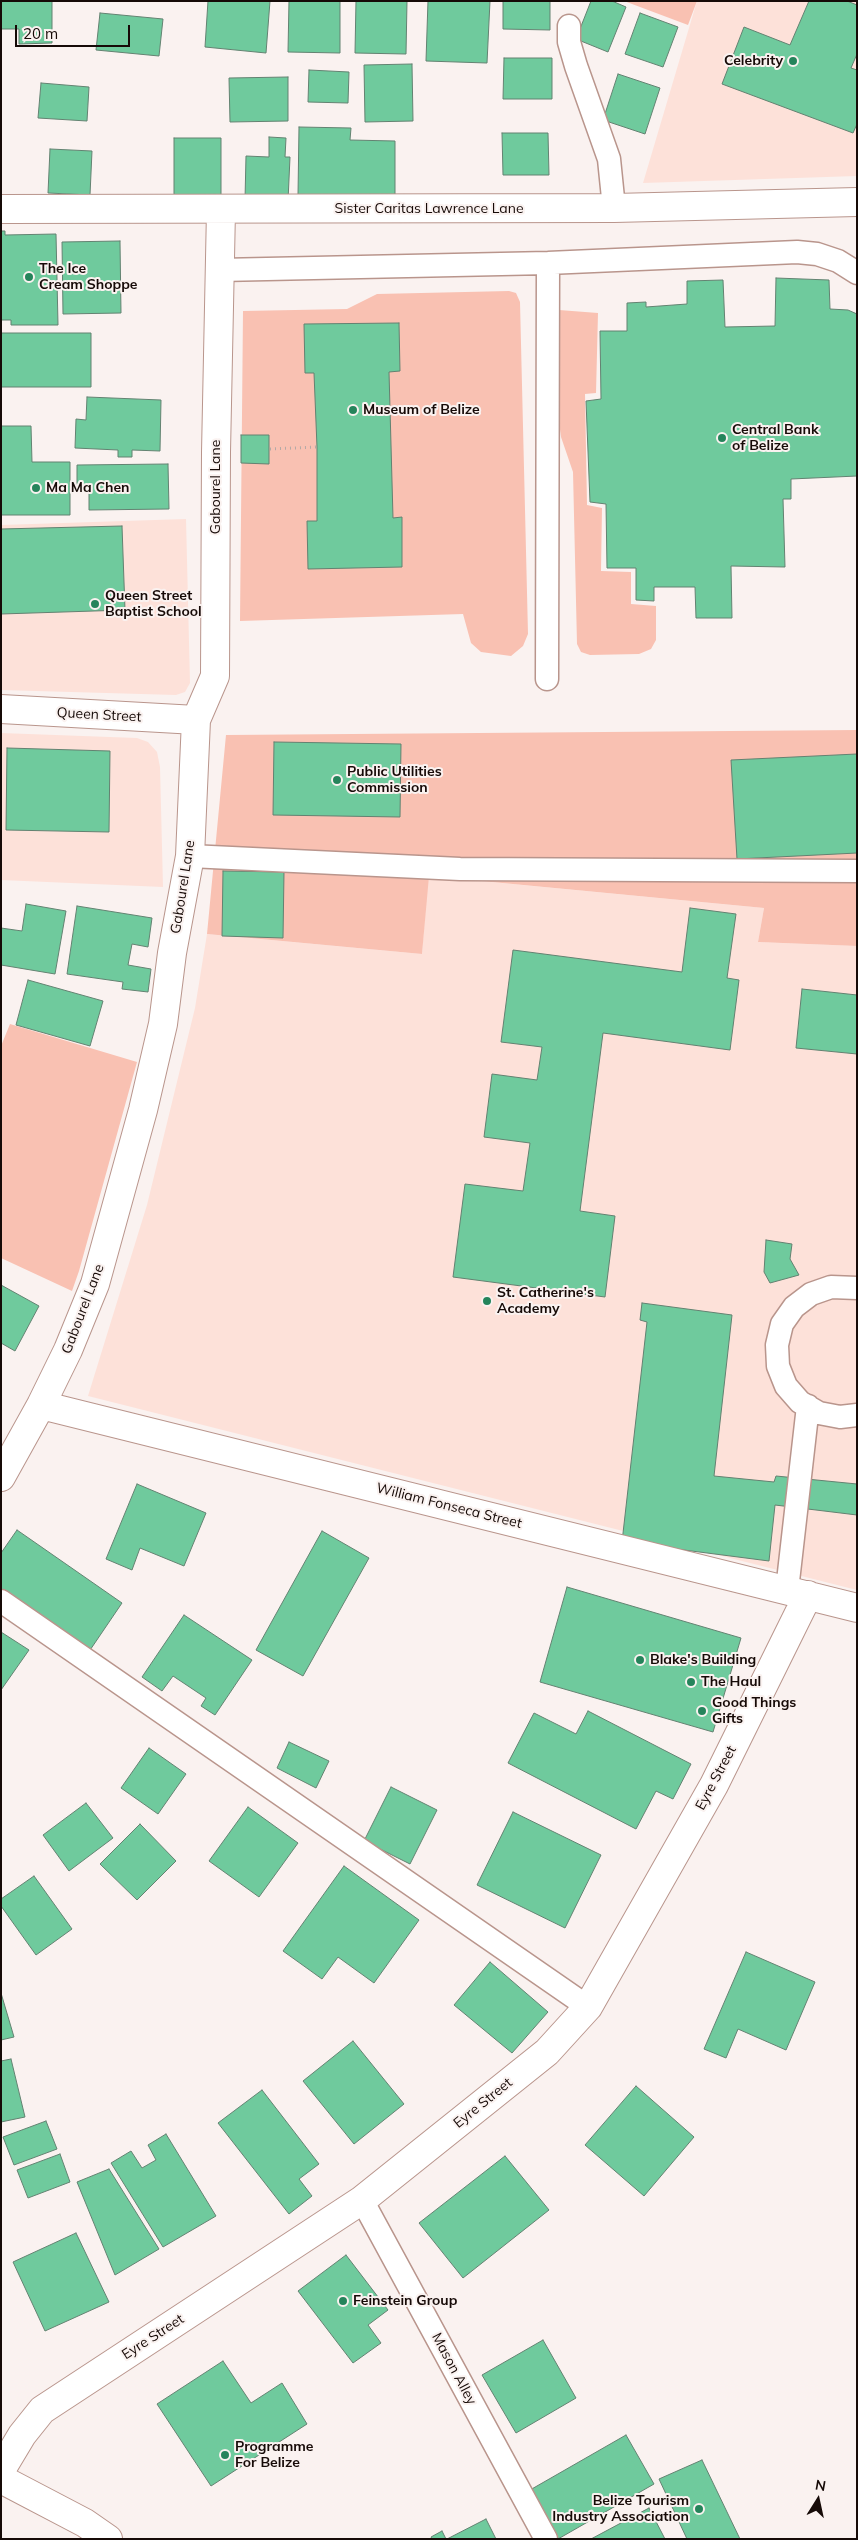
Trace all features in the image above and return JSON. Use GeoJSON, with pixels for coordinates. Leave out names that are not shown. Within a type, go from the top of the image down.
{"type":"FeatureCollection","features":[{"type":"Feature","properties":{"kind":"street","name":"Sister Caritas Lawrence Lane"},"geometry":{"type":"LineString","coordinates":[[1,209],[614,208],[857,202]]}},
{"type":"Feature","properties":{"kind":"street","name":"Gabourel Lane"},"geometry":{"type":"LineString","coordinates":[[1,1477],[41,1406],[68,1350],[95,1284],[143,1110],[163,1024],[172,953],[190,856],[196,720],[216,676],[216,461],[221,210]]}},
{"type":"Feature","properties":{"kind":"street","name":"Queen Street"},"geometry":{"type":"LineString","coordinates":[[1,709],[196,720]]}},
{"type":"Feature","properties":{"kind":"street","name":"William Fonseca Street"},"geometry":{"type":"LineString","coordinates":[[41,1406],[857,1608]]}},
{"type":"Feature","properties":{"kind":"street","name":"Eyre Street"},"geometry":{"type":"LineString","coordinates":[[1,2470],[22,2435],[42,2410],[362,2200],[547,2052],[588,2007],[714,1785],[798,1593]]}},
{"type":"Feature","properties":{"kind":"street"},"geometry":{"type":"LineString","coordinates":[[1,2479],[85,2523],[108,2539]]}},
{"type":"Feature","properties":{"kind":"lane"},"geometry":{"type":"LineString","coordinates":[[569,26],[569,42],[576,66],[609,159],[614,208]]}},
{"type":"Feature","properties":{"kind":"lane"},"geometry":{"type":"LineString","coordinates":[[220,270],[548,263],[797,252],[817,254],[838,261],[857,274]]}},
{"type":"Feature","properties":{"kind":"lane"},"geometry":{"type":"LineString","coordinates":[[547,679],[548,263]]}},
{"type":"Feature","properties":{"kind":"lane"},"geometry":{"type":"LineString","coordinates":[[190,856],[460,869],[857,871]]}},
{"type":"Feature","properties":{"kind":"lane"},"geometry":{"type":"LineString","coordinates":[[857,1288],[831,1287],[811,1294],[794,1307],[782,1324],[777,1345],[778,1366],[786,1386],[808,1406],[819,1413],[840,1417],[857,1415]]}},
{"type":"Feature","properties":{"kind":"lane"},"geometry":{"type":"LineString","coordinates":[[798,1593],[808,1406]]}},
{"type":"Feature","properties":{"kind":"lane"},"geometry":{"type":"LineString","coordinates":[[1,1601],[588,2007]]}},
{"type":"Feature","properties":{"kind":"lane","name":"Mason Alley"},"geometry":{"type":"LineString","coordinates":[[362,2200],[546,2539]]}},
{"type":"Feature","properties":{"kind":"path"},"geometry":{"type":"LineString","coordinates":[[270,450],[317,447]]}},
{"type":"Feature","properties":{"kind":"shaded area"},"geometry":{"type":"Polygon","coordinates":[[[624,1],[697,1],[688,25],[624,1]]]}},
{"type":"Feature","properties":{"kind":"shaded area"},"geometry":{"type":"Polygon","coordinates":[[[697,1],[857,1],[857,176],[643,183],[697,1]]]}},
{"type":"Feature","properties":{"kind":"shaded area"},"geometry":{"type":"Polygon","coordinates":[[[509,291],[516,293],[520,302],[528,634],[523,646],[511,656],[481,652],[471,643],[463,614],[240,621],[243,311],[347,309],[377,294],[509,291]]]}},
{"type":"Feature","properties":{"kind":"shaded area"},"geometry":{"type":"Polygon","coordinates":[[[559,310],[598,313],[596,393],[585,394],[587,505],[602,508],[601,571],[631,572],[631,604],[656,606],[656,640],[651,649],[639,654],[590,655],[581,652],[577,644],[573,472],[561,437],[559,422],[559,310]]]}},
{"type":"Feature","properties":{"kind":"shaded area","name":"Queen Street Baptist School"},"geometry":{"type":"Polygon","coordinates":[[[186,519],[190,683],[185,692],[176,695],[1,690],[1,525],[186,519]]]}},
{"type":"Feature","properties":{"kind":"shaded area"},"geometry":{"type":"Polygon","coordinates":[[[857,730],[857,946],[758,942],[764,908],[429,876],[422,954],[207,934],[226,735],[857,730]]]}},
{"type":"Feature","properties":{"kind":"shaded area"},"geometry":{"type":"Polygon","coordinates":[[[1,733],[137,738],[148,742],[157,752],[160,767],[163,887],[1,880],[1,733]]]}},
{"type":"Feature","properties":{"kind":"shaded area","name":"St. Catherine's Academy"},"geometry":{"type":"Polygon","coordinates":[[[428,876],[764,908],[758,942],[857,946],[857,1590],[88,1396],[147,1205],[195,1008],[207,934],[422,954],[428,876]]]}},
{"type":"Feature","properties":{"kind":"shaded area"},"geometry":{"type":"Polygon","coordinates":[[[10,1024],[137,1062],[72,1291],[1,1258],[1,1046],[10,1024]]]}},
{"type":"Feature","properties":{"kind":"building"},"geometry":{"type":"Polygon","coordinates":[[[1,1],[52,1],[52,43],[19,44],[19,29],[1,29],[1,1]]]}},
{"type":"Feature","properties":{"kind":"building"},"geometry":{"type":"Polygon","coordinates":[[[208,1],[270,1],[266,53],[205,47],[208,1]]]}},
{"type":"Feature","properties":{"kind":"building"},"geometry":{"type":"Polygon","coordinates":[[[289,1],[340,1],[340,53],[288,52],[289,1]]]}},
{"type":"Feature","properties":{"kind":"building"},"geometry":{"type":"Polygon","coordinates":[[[356,1],[407,1],[406,54],[355,53],[356,1]]]}},
{"type":"Feature","properties":{"kind":"building"},"geometry":{"type":"Polygon","coordinates":[[[428,1],[490,1],[487,63],[426,61],[428,1]]]}},
{"type":"Feature","properties":{"kind":"building"},"geometry":{"type":"Polygon","coordinates":[[[503,1],[550,1],[550,30],[503,29],[503,1]]]}},
{"type":"Feature","properties":{"kind":"building"},"geometry":{"type":"Polygon","coordinates":[[[591,1],[612,1],[626,7],[608,52],[576,39],[591,1]]]}},
{"type":"Feature","properties":{"kind":"building","name":"Celebrity"},"geometry":{"type":"Polygon","coordinates":[[[809,1],[847,1],[857,5],[857,54],[851,68],[857,70],[857,124],[853,133],[722,84],[744,27],[790,45],[809,1]]]}},
{"type":"Feature","properties":{"kind":"building"},"geometry":{"type":"Polygon","coordinates":[[[100,13],[163,19],[159,56],[96,50],[100,13]]]}},
{"type":"Feature","properties":{"kind":"building"},"geometry":{"type":"Polygon","coordinates":[[[640,13],[678,27],[663,67],[625,54],[640,13]]]}},
{"type":"Feature","properties":{"kind":"building"},"geometry":{"type":"Polygon","coordinates":[[[504,58],[552,58],[552,99],[503,99],[504,58]]]}},
{"type":"Feature","properties":{"kind":"building"},"geometry":{"type":"Polygon","coordinates":[[[412,64],[413,121],[365,122],[364,65],[412,64]]]}},
{"type":"Feature","properties":{"kind":"building"},"geometry":{"type":"Polygon","coordinates":[[[309,70],[349,72],[348,103],[308,102],[309,70]]]}},
{"type":"Feature","properties":{"kind":"building"},"geometry":{"type":"Polygon","coordinates":[[[618,74],[660,88],[645,134],[603,120],[618,74]]]}},
{"type":"Feature","properties":{"kind":"building"},"geometry":{"type":"Polygon","coordinates":[[[288,77],[288,121],[230,122],[229,78],[288,77]]]}},
{"type":"Feature","properties":{"kind":"building"},"geometry":{"type":"Polygon","coordinates":[[[41,83],[89,87],[87,121],[38,118],[41,83]]]}},
{"type":"Feature","properties":{"kind":"building"},"geometry":{"type":"Polygon","coordinates":[[[299,127],[351,128],[350,140],[395,141],[395,196],[298,195],[299,127]]]}},
{"type":"Feature","properties":{"kind":"building"},"geometry":{"type":"Polygon","coordinates":[[[502,133],[548,133],[549,175],[503,175],[502,133]]]}},
{"type":"Feature","properties":{"kind":"building"},"geometry":{"type":"Polygon","coordinates":[[[269,137],[286,138],[285,157],[290,157],[288,201],[245,200],[246,156],[269,157],[269,137]]]}},
{"type":"Feature","properties":{"kind":"building"},"geometry":{"type":"Polygon","coordinates":[[[174,138],[221,138],[221,202],[174,202],[174,138]]]}},
{"type":"Feature","properties":{"kind":"building"},"geometry":{"type":"Polygon","coordinates":[[[50,149],[92,151],[90,195],[48,193],[50,149]]]}},
{"type":"Feature","properties":{"kind":"building","name":"The Ice Cream Shoppe"},"geometry":{"type":"Polygon","coordinates":[[[1,231],[5,231],[5,235],[56,234],[58,325],[11,325],[11,320],[1,320],[1,231]]]}},
{"type":"Feature","properties":{"kind":"building"},"geometry":{"type":"Polygon","coordinates":[[[120,241],[121,313],[63,314],[62,242],[120,241]]]}},
{"type":"Feature","properties":{"kind":"building","name":"Central Bank of Belize"},"geometry":{"type":"Polygon","coordinates":[[[776,278],[829,280],[830,309],[848,310],[857,314],[857,476],[791,479],[791,499],[783,499],[785,567],[731,566],[732,618],[696,618],[695,587],[654,587],[654,601],[636,600],[636,568],[607,568],[606,504],[590,502],[586,401],[601,399],[600,331],[627,331],[627,303],[646,302],[646,307],[687,304],[687,281],[723,280],[725,327],[775,326],[776,278]]]}},
{"type":"Feature","properties":{"kind":"building","name":"Museum of Belize"},"geometry":{"type":"Polygon","coordinates":[[[399,323],[400,371],[389,372],[393,518],[402,517],[402,567],[308,569],[307,521],[317,521],[317,447],[314,373],[305,373],[304,324],[399,323]]]}},
{"type":"Feature","properties":{"kind":"building"},"geometry":{"type":"Polygon","coordinates":[[[1,333],[91,333],[91,387],[1,387],[1,333]]]}},
{"type":"Feature","properties":{"kind":"building"},"geometry":{"type":"Polygon","coordinates":[[[87,397],[161,400],[160,451],[132,450],[132,457],[118,457],[118,450],[75,448],[76,419],[86,420],[87,397]]]}},
{"type":"Feature","properties":{"kind":"building","name":"Ma Ma Chen"},"geometry":{"type":"Polygon","coordinates":[[[1,426],[31,426],[32,462],[70,462],[70,515],[1,515],[1,426]]]}},
{"type":"Feature","properties":{"kind":"building"},"geometry":{"type":"Polygon","coordinates":[[[241,435],[269,435],[269,464],[241,463],[241,435]]]}},
{"type":"Feature","properties":{"kind":"building"},"geometry":{"type":"Polygon","coordinates":[[[168,464],[169,509],[89,510],[89,489],[77,489],[77,465],[168,464]]]}},
{"type":"Feature","properties":{"kind":"building"},"geometry":{"type":"Polygon","coordinates":[[[122,526],[125,610],[1,614],[1,529],[122,526]]]}},
{"type":"Feature","properties":{"kind":"building","name":"Public Utilities Commission"},"geometry":{"type":"Polygon","coordinates":[[[274,742],[401,744],[400,817],[273,815],[274,742]]]}},
{"type":"Feature","properties":{"kind":"building"},"geometry":{"type":"Polygon","coordinates":[[[7,748],[110,751],[109,832],[6,830],[7,748]]]}},
{"type":"Feature","properties":{"kind":"building"},"geometry":{"type":"Polygon","coordinates":[[[857,754],[857,853],[737,859],[731,760],[857,754]]]}},
{"type":"Feature","properties":{"kind":"building"},"geometry":{"type":"Polygon","coordinates":[[[223,871],[284,872],[283,938],[222,936],[223,871]]]}},
{"type":"Feature","properties":{"kind":"building"},"geometry":{"type":"Polygon","coordinates":[[[26,904],[66,911],[55,974],[1,965],[1,928],[22,931],[26,904]]]}},
{"type":"Feature","properties":{"kind":"building"},"geometry":{"type":"Polygon","coordinates":[[[77,906],[152,918],[148,947],[132,944],[128,965],[151,969],[148,992],[122,989],[123,982],[67,974],[77,906]]]}},
{"type":"Feature","properties":{"kind":"building"},"geometry":{"type":"Polygon","coordinates":[[[690,908],[736,914],[727,978],[739,980],[730,1050],[603,1033],[580,1211],[615,1216],[605,1297],[453,1277],[465,1184],[523,1191],[530,1143],[484,1137],[492,1074],[537,1080],[542,1047],[501,1042],[513,950],[682,972],[690,908]]]}},
{"type":"Feature","properties":{"kind":"building"},"geometry":{"type":"Polygon","coordinates":[[[28,980],[103,1001],[90,1046],[16,1025],[28,980]]]}},
{"type":"Feature","properties":{"kind":"building"},"geometry":{"type":"Polygon","coordinates":[[[802,989],[857,995],[857,1054],[796,1048],[802,989]]]}},
{"type":"Feature","properties":{"kind":"building"},"geometry":{"type":"Polygon","coordinates":[[[766,1240],[792,1244],[790,1259],[799,1275],[770,1283],[764,1272],[766,1240]]]}},
{"type":"Feature","properties":{"kind":"building"},"geometry":{"type":"Polygon","coordinates":[[[1,1285],[39,1306],[15,1351],[1,1343],[1,1285]]]}},
{"type":"Feature","properties":{"kind":"building"},"geometry":{"type":"Polygon","coordinates":[[[642,1303],[732,1315],[714,1476],[774,1482],[776,1476],[857,1484],[857,1515],[775,1505],[769,1561],[622,1542],[647,1322],[640,1320],[642,1303]]]}},
{"type":"Feature","properties":{"kind":"building"},"geometry":{"type":"Polygon","coordinates":[[[137,1484],[206,1513],[184,1566],[140,1548],[132,1570],[106,1559],[137,1484]]]}},
{"type":"Feature","properties":{"kind":"building"},"geometry":{"type":"Polygon","coordinates":[[[17,1530],[122,1603],[86,1656],[1,1597],[1,1553],[17,1530]]]}},
{"type":"Feature","properties":{"kind":"building"},"geometry":{"type":"Polygon","coordinates":[[[322,1531],[369,1558],[303,1676],[256,1650],[322,1531]]]}},
{"type":"Feature","properties":{"kind":"building","name":"Blake's Building"},"geometry":{"type":"Polygon","coordinates":[[[567,1587],[741,1638],[713,1732],[540,1682],[567,1587]]]}},
{"type":"Feature","properties":{"kind":"building"},"geometry":{"type":"Polygon","coordinates":[[[184,1615],[252,1660],[215,1715],[201,1706],[206,1698],[173,1676],[162,1691],[142,1677],[184,1615]]]}},
{"type":"Feature","properties":{"kind":"building"},"geometry":{"type":"Polygon","coordinates":[[[1,1632],[29,1650],[1,1690],[1,1632]]]}},
{"type":"Feature","properties":{"kind":"building"},"geometry":{"type":"Polygon","coordinates":[[[588,1711],[691,1764],[673,1799],[656,1791],[636,1829],[508,1763],[534,1713],[576,1734],[588,1711]]]}},
{"type":"Feature","properties":{"kind":"building"},"geometry":{"type":"Polygon","coordinates":[[[289,1742],[329,1761],[316,1788],[277,1768],[289,1742]]]}},
{"type":"Feature","properties":{"kind":"building"},"geometry":{"type":"Polygon","coordinates":[[[149,1748],[186,1774],[158,1814],[121,1788],[149,1748]]]}},
{"type":"Feature","properties":{"kind":"building"},"geometry":{"type":"Polygon","coordinates":[[[391,1787],[437,1810],[410,1864],[364,1841],[391,1787]]]}},
{"type":"Feature","properties":{"kind":"building"},"geometry":{"type":"Polygon","coordinates":[[[86,1803],[113,1838],[69,1871],[43,1835],[86,1803]]]}},
{"type":"Feature","properties":{"kind":"building"},"geometry":{"type":"Polygon","coordinates":[[[248,1807],[298,1843],[259,1897],[209,1861],[248,1807]]]}},
{"type":"Feature","properties":{"kind":"building"},"geometry":{"type":"Polygon","coordinates":[[[513,1812],[601,1855],[565,1928],[477,1885],[513,1812]]]}},
{"type":"Feature","properties":{"kind":"building"},"geometry":{"type":"Polygon","coordinates":[[[140,1824],[176,1861],[137,1900],[100,1864],[140,1824]]]}},
{"type":"Feature","properties":{"kind":"building"},"geometry":{"type":"Polygon","coordinates":[[[344,1866],[419,1920],[374,1983],[338,1957],[322,1979],[283,1951],[344,1866]]]}},
{"type":"Feature","properties":{"kind":"building"},"geometry":{"type":"Polygon","coordinates":[[[34,1876],[72,1929],[36,1955],[1,1906],[1,1899],[34,1876]]]}},
{"type":"Feature","properties":{"kind":"building"},"geometry":{"type":"Polygon","coordinates":[[[746,1952],[815,1982],[786,2050],[738,2029],[726,2058],[704,2049],[746,1952]]]}},
{"type":"Feature","properties":{"kind":"building"},"geometry":{"type":"Polygon","coordinates":[[[490,1962],[548,2012],[512,2053],[454,2005],[490,1962]]]}},
{"type":"Feature","properties":{"kind":"building"},"geometry":{"type":"Polygon","coordinates":[[[1,1993],[14,2037],[1,2040],[1,1993]]]}},
{"type":"Feature","properties":{"kind":"building"},"geometry":{"type":"Polygon","coordinates":[[[353,2041],[404,2104],[354,2144],[303,2081],[353,2041]]]}},
{"type":"Feature","properties":{"kind":"building"},"geometry":{"type":"Polygon","coordinates":[[[11,2059],[25,2117],[1,2122],[1,2061],[11,2059]]]}},
{"type":"Feature","properties":{"kind":"building"},"geometry":{"type":"Polygon","coordinates":[[[636,2086],[694,2137],[644,2196],[585,2145],[636,2086]]]}},
{"type":"Feature","properties":{"kind":"building"},"geometry":{"type":"Polygon","coordinates":[[[262,2090],[319,2164],[299,2179],[312,2196],[289,2214],[218,2123],[262,2090]]]}},
{"type":"Feature","properties":{"kind":"building"},"geometry":{"type":"Polygon","coordinates":[[[46,2121],[57,2149],[14,2165],[3,2137],[46,2121]]]}},
{"type":"Feature","properties":{"kind":"building"},"geometry":{"type":"Polygon","coordinates":[[[166,2134],[216,2216],[163,2247],[111,2163],[131,2151],[142,2168],[156,2160],[148,2145],[166,2134]]]}},
{"type":"Feature","properties":{"kind":"building"},"geometry":{"type":"Polygon","coordinates":[[[60,2154],[70,2182],[28,2198],[17,2170],[60,2154]]]}},
{"type":"Feature","properties":{"kind":"building"},"geometry":{"type":"Polygon","coordinates":[[[505,2156],[549,2210],[463,2278],[419,2223],[505,2156]]]}},
{"type":"Feature","properties":{"kind":"building"},"geometry":{"type":"Polygon","coordinates":[[[109,2169],[159,2249],[115,2275],[77,2182],[109,2169]]]}},
{"type":"Feature","properties":{"kind":"building"},"geometry":{"type":"Polygon","coordinates":[[[76,2233],[109,2302],[45,2331],[13,2262],[76,2233]]]}},
{"type":"Feature","properties":{"kind":"building","name":"Feinstein Group"},"geometry":{"type":"Polygon","coordinates":[[[346,2255],[388,2310],[368,2325],[381,2343],[353,2363],[298,2291],[346,2255]]]}},
{"type":"Feature","properties":{"kind":"building"},"geometry":{"type":"Polygon","coordinates":[[[543,2340],[576,2398],[516,2433],[482,2375],[543,2340]]]}},
{"type":"Feature","properties":{"kind":"building","name":"Programme For Belize"},"geometry":{"type":"Polygon","coordinates":[[[223,2361],[251,2403],[282,2383],[307,2424],[211,2486],[157,2404],[223,2361]]]}},
{"type":"Feature","properties":{"kind":"building"},"geometry":{"type":"Polygon","coordinates":[[[626,2435],[654,2484],[558,2539],[530,2490],[626,2435]]]}},
{"type":"Feature","properties":{"kind":"building","name":"Belize Tourism Industry Association"},"geometry":{"type":"Polygon","coordinates":[[[702,2460],[740,2539],[687,2539],[659,2479],[702,2460]]]}},
{"type":"Feature","properties":{"kind":"building"},"geometry":{"type":"Polygon","coordinates":[[[649,2508],[665,2539],[591,2539],[649,2508]]]}},
{"type":"Feature","properties":{"kind":"building"},"geometry":{"type":"Polygon","coordinates":[[[486,2519],[496,2539],[447,2539],[486,2519]]]}},
{"type":"Feature","properties":{"kind":"building"},"geometry":{"type":"Polygon","coordinates":[[[442,2531],[446,2539],[432,2539],[431,2537],[442,2531]]]}},
{"type":"Feature","properties":{"kind":"place","name":"Celebrity"},"geometry":{"type":"Point","coordinates":[793,61]}},
{"type":"Feature","properties":{"kind":"place","name":"The Ice Cream Shoppe"},"geometry":{"type":"Point","coordinates":[29,277]}},
{"type":"Feature","properties":{"kind":"place","name":"Museum of Belize"},"geometry":{"type":"Point","coordinates":[353,410]}},
{"type":"Feature","properties":{"kind":"place","name":"Central Bank of Belize"},"geometry":{"type":"Point","coordinates":[722,438]}},
{"type":"Feature","properties":{"kind":"place","name":"Ma Ma Chen"},"geometry":{"type":"Point","coordinates":[36,488]}},
{"type":"Feature","properties":{"kind":"place","name":"Queen Street Baptist School"},"geometry":{"type":"Point","coordinates":[95,604]}},
{"type":"Feature","properties":{"kind":"place","name":"Public Utilities Commission"},"geometry":{"type":"Point","coordinates":[337,780]}},
{"type":"Feature","properties":{"kind":"place","name":"St. Catherine's Academy"},"geometry":{"type":"Point","coordinates":[487,1301]}},
{"type":"Feature","properties":{"kind":"place","name":"Blake's Building"},"geometry":{"type":"Point","coordinates":[640,1660]}},
{"type":"Feature","properties":{"kind":"place","name":"The Haul"},"geometry":{"type":"Point","coordinates":[691,1682]}},
{"type":"Feature","properties":{"kind":"place","name":"Good Things Gifts"},"geometry":{"type":"Point","coordinates":[702,1711]}},
{"type":"Feature","properties":{"kind":"place","name":"Feinstein Group"},"geometry":{"type":"Point","coordinates":[343,2301]}},
{"type":"Feature","properties":{"kind":"place","name":"Programme For Belize"},"geometry":{"type":"Point","coordinates":[225,2455]}},
{"type":"Feature","properties":{"kind":"place","name":"Belize Tourism Industry Association"},"geometry":{"type":"Point","coordinates":[699,2509]}}]}
